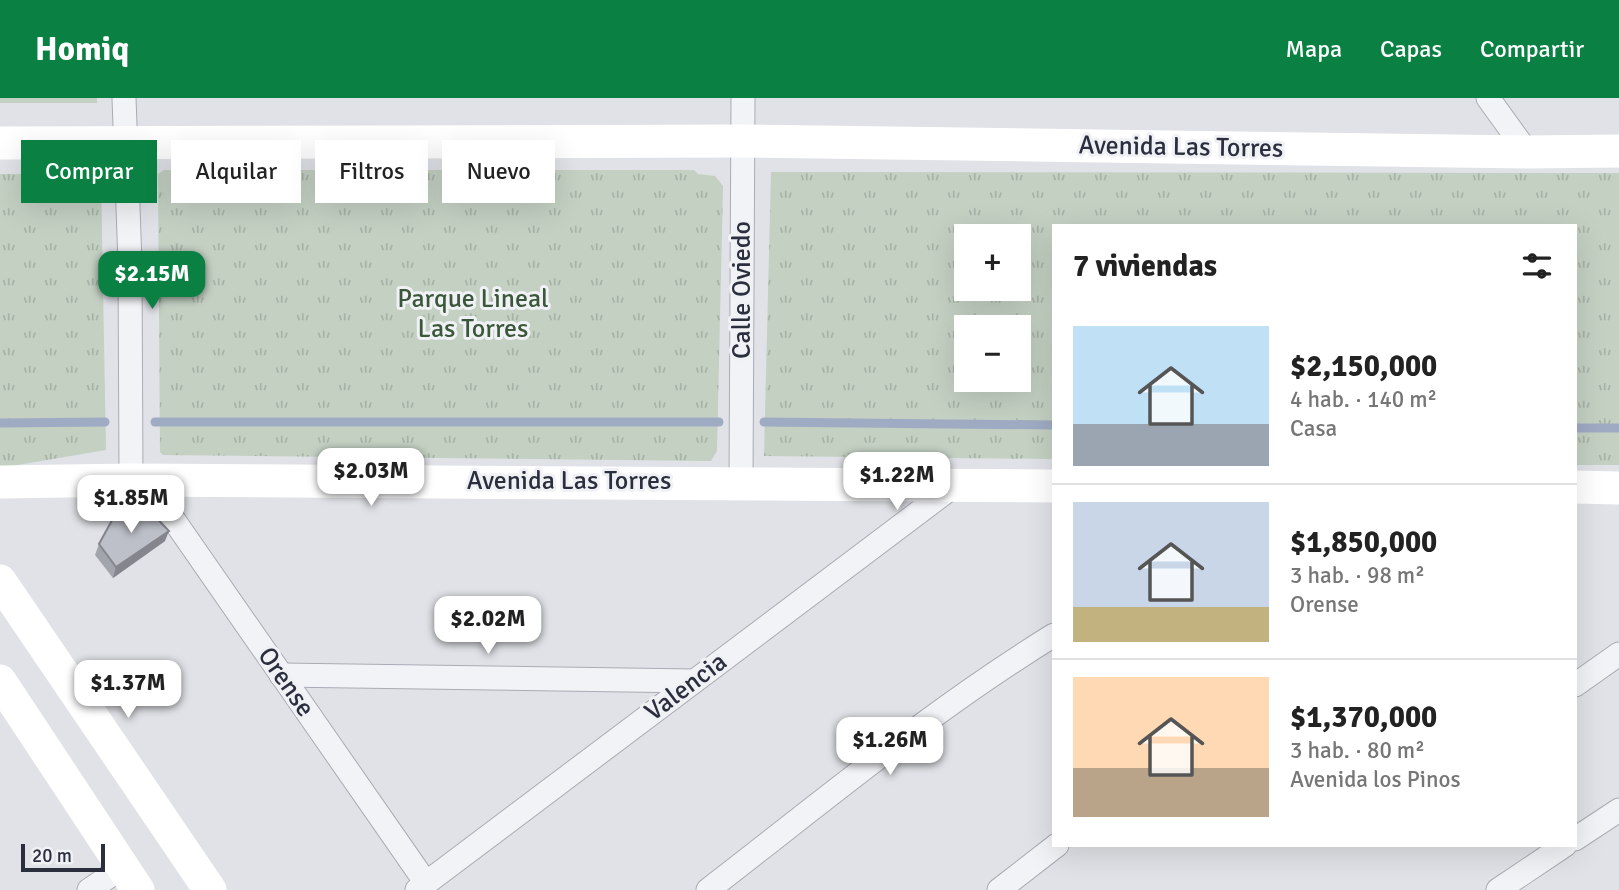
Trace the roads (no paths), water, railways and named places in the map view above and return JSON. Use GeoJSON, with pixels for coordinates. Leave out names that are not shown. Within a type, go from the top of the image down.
{"type":"FeatureCollection","features":[{"type":"Feature","properties":{"kind":"street"},"geometry":{"type":"LineString","coordinates":[[124,98],[125,140]]}},
{"type":"Feature","properties":{"kind":"street","name":"Calle Oviedo"},"geometry":{"type":"LineString","coordinates":[[741,482],[743,98]]}},
{"type":"Feature","properties":{"kind":"street"},"geometry":{"type":"LineString","coordinates":[[1488,98],[1527,152]]}},
{"type":"Feature","properties":{"kind":"street","name":"Avenida Las Torres"},"geometry":{"type":"LineString","coordinates":[[157,143],[743,141],[1619,151]]}},
{"type":"Feature","properties":{"kind":"street","name":"Avenida Las Torres"},"geometry":{"type":"LineString","coordinates":[[0,143],[21,143]]}},
{"type":"Feature","properties":{"kind":"street"},"geometry":{"type":"LineString","coordinates":[[128,203],[138,480]]}},
{"type":"Feature","properties":{"kind":"street","name":"Orense"},"geometry":{"type":"LineString","coordinates":[[138,480],[281,675],[422,887]]}},
{"type":"Feature","properties":{"kind":"street","name":"Avenida Las Torres"},"geometry":{"type":"LineString","coordinates":[[0,482],[741,482],[1052,486]]}},
{"type":"Feature","properties":{"kind":"street","name":"Valencia"},"geometry":{"type":"LineString","coordinates":[[422,887],[955,485]]}},
{"type":"Feature","properties":{"kind":"street"},"geometry":{"type":"LineString","coordinates":[[1577,487],[1619,488]]}},
{"type":"Feature","properties":{"kind":"street"},"geometry":{"type":"LineString","coordinates":[[0,581],[210,890]]}},
{"type":"Feature","properties":{"kind":"street"},"geometry":{"type":"LineString","coordinates":[[708,890],[883,754],[1004,667],[1052,636]]}},
{"type":"Feature","properties":{"kind":"street"},"geometry":{"type":"LineString","coordinates":[[1577,684],[1619,654]]}},
{"type":"Feature","properties":{"kind":"street"},"geometry":{"type":"LineString","coordinates":[[281,675],[694,681]]}},
{"type":"Feature","properties":{"kind":"street"},"geometry":{"type":"LineString","coordinates":[[5,700],[131,878],[89,890]]}},
{"type":"Feature","properties":{"kind":"street"},"geometry":{"type":"LineString","coordinates":[[1577,838],[1619,810]]}},
{"type":"Feature","properties":{"kind":"street"},"geometry":{"type":"LineString","coordinates":[[999,890],[1054,847]]}},
{"type":"Feature","properties":{"kind":"street"},"geometry":{"type":"LineString","coordinates":[[1498,890],[1562,847]]}},
{"type":"Feature","properties":{"kind":"waterway"},"geometry":{"type":"LineString","coordinates":[[0,423],[105,422]]}},
{"type":"Feature","properties":{"kind":"waterway"},"geometry":{"type":"LineString","coordinates":[[155,422],[719,422]]}},
{"type":"Feature","properties":{"kind":"waterway"},"geometry":{"type":"LineString","coordinates":[[764,422],[1052,425]]}},
{"type":"Feature","properties":{"kind":"waterway"},"geometry":{"type":"LineString","coordinates":[[1577,428],[1619,428]]}},
{"type":"Feature","properties":{"kind":"park label","name":"Parque Lineal Las Torres"},"geometry":{"type":"Point","coordinates":[473,314]}}]}
